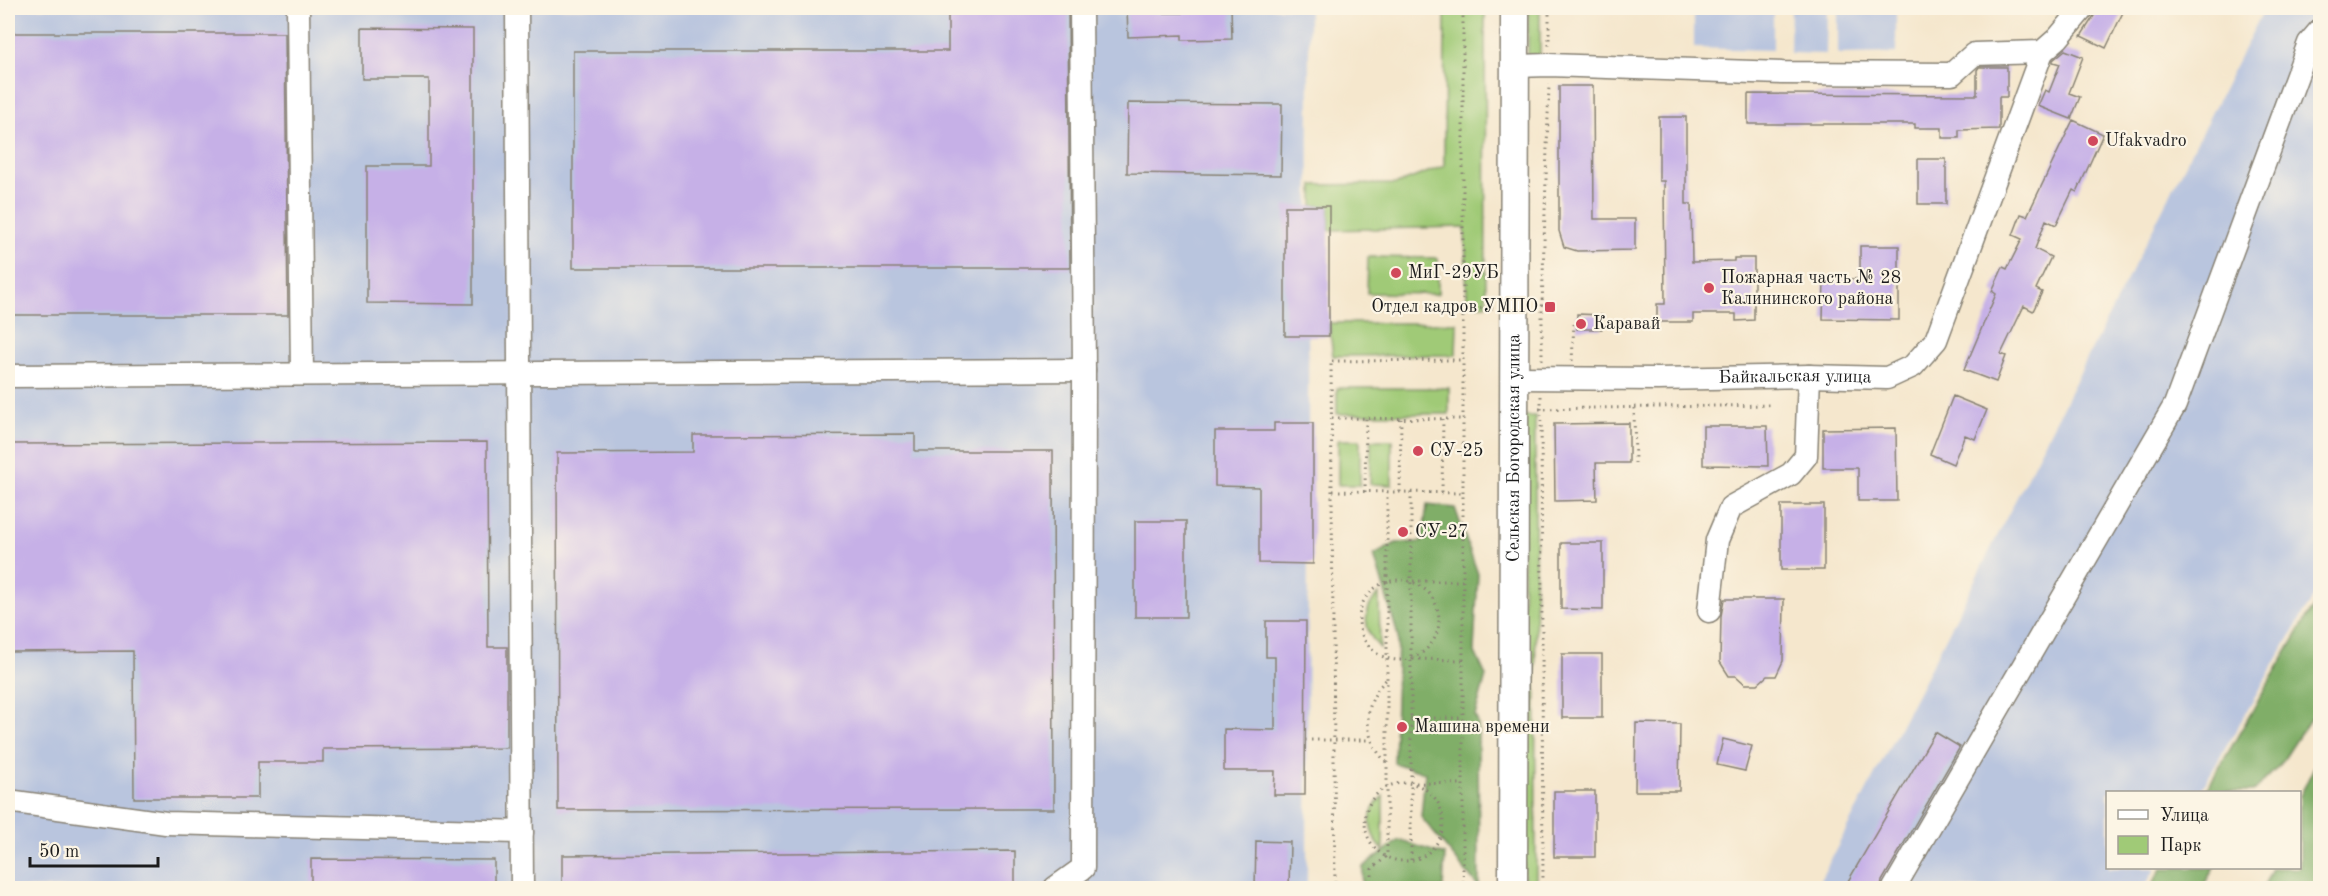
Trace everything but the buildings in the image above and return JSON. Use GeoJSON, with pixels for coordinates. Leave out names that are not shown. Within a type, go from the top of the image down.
{"type":"FeatureCollection","features":[{"type":"Feature","properties":{"kind":"main road","name":"Сельская Богородская улица"},"geometry":{"type":"LineString","coordinates":[[1513,888],[1515,8]]}},
{"type":"Feature","properties":{"kind":"lane"},"geometry":{"type":"LineString","coordinates":[[298,8],[302,374]]}},
{"type":"Feature","properties":{"kind":"lane"},"geometry":{"type":"LineString","coordinates":[[517,8],[522,888]]}},
{"type":"Feature","properties":{"kind":"lane"},"geometry":{"type":"LineString","coordinates":[[1055,888],[1083,868],[1084,370],[1081,8]]}},
{"type":"Feature","properties":{"kind":"lane"},"geometry":{"type":"LineString","coordinates":[[1515,66],[1549,65],[1782,73],[1952,74],[1974,54],[2042,52],[2058,38],[2083,8]]}},
{"type":"Feature","properties":{"kind":"lane"},"geometry":{"type":"LineString","coordinates":[[1894,888],[2175,405],[2309,43],[2320,30]]}},
{"type":"Feature","properties":{"kind":"lane","name":"Байкальская улица"},"geometry":{"type":"LineString","coordinates":[[1514,378],[1658,379],[1809,376],[1887,378],[1913,366],[1936,339],[2042,52]]}},
{"type":"Feature","properties":{"kind":"lane"},"geometry":{"type":"LineString","coordinates":[[8,375],[1084,370]]}},
{"type":"Feature","properties":{"kind":"lane"},"geometry":{"type":"LineString","coordinates":[[1709,611],[1717,540],[1731,507],[1791,474],[1806,456],[1809,376]]}},
{"type":"Feature","properties":{"kind":"lane"},"geometry":{"type":"LineString","coordinates":[[8,801],[166,823],[522,832]]}},
{"type":"Feature","properties":{"kind":"path"},"geometry":{"type":"LineString","coordinates":[[1463,8],[1463,888]]}},
{"type":"Feature","properties":{"kind":"path"},"geometry":{"type":"LineString","coordinates":[[1544,888],[1539,409],[1543,378],[1542,307],[1549,8]]}},
{"type":"Feature","properties":{"kind":"path"},"geometry":{"type":"LineString","coordinates":[[1567,369],[1572,361],[1574,324]]}},
{"type":"Feature","properties":{"kind":"path"},"geometry":{"type":"LineString","coordinates":[[1335,888],[1331,361],[1462,360]]}},
{"type":"Feature","properties":{"kind":"path"},"geometry":{"type":"LineString","coordinates":[[1539,409],[1772,405]]}},
{"type":"Feature","properties":{"kind":"path"},"geometry":{"type":"LineString","coordinates":[[1634,408],[1635,463]]}},
{"type":"Feature","properties":{"kind":"path"},"geometry":{"type":"LineString","coordinates":[[1332,418],[1462,419]]}},
{"type":"Feature","properties":{"kind":"path"},"geometry":{"type":"LineString","coordinates":[[1365,492],[1366,418]]}},
{"type":"Feature","properties":{"kind":"path"},"geometry":{"type":"LineString","coordinates":[[1400,492],[1401,419]]}},
{"type":"Feature","properties":{"kind":"path"},"geometry":{"type":"LineString","coordinates":[[1442,492],[1443,419]]}},
{"type":"Feature","properties":{"kind":"path"},"geometry":{"type":"LineString","coordinates":[[1333,491],[1462,493]]}},
{"type":"Feature","properties":{"kind":"path"},"geometry":{"type":"LineString","coordinates":[[1372,888],[1372,869],[1387,856],[1387,492]]}},
{"type":"Feature","properties":{"kind":"path"},"geometry":{"type":"LineString","coordinates":[[1411,492],[1411,860]]}},
{"type":"Feature","properties":{"kind":"path"},"geometry":{"type":"LineString","coordinates":[[1462,581],[1399,579],[1387,581],[1366,596],[1360,607],[1358,620],[1360,633],[1366,644],[1375,653],[1387,659],[1398,661],[1410,659],[1462,660]]}},
{"type":"Feature","properties":{"kind":"path"},"geometry":{"type":"LineString","coordinates":[[1410,659],[1430,647],[1436,637],[1439,615],[1430,594],[1411,581]]}},
{"type":"Feature","properties":{"kind":"path"},"geometry":{"type":"LineString","coordinates":[[1387,679],[1371,698],[1369,711],[1371,740],[1376,752],[1387,762]]}},
{"type":"Feature","properties":{"kind":"path"},"geometry":{"type":"LineString","coordinates":[[1410,718],[1462,718]]}},
{"type":"Feature","properties":{"kind":"path"},"geometry":{"type":"LineString","coordinates":[[1305,740],[1371,740]]}},
{"type":"Feature","properties":{"kind":"path"},"geometry":{"type":"LineString","coordinates":[[1410,783],[1422,786],[1432,794],[1439,803],[1443,821],[1440,839],[1432,849],[1411,860],[1398,860],[1377,849],[1370,840],[1366,828],[1366,816],[1369,804],[1376,795],[1397,783],[1410,783],[1462,784]]}},
{"type":"Feature","properties":{"kind":"shaded area"},"geometry":{"type":"Polygon","coordinates":[[[8,8],[1309,8],[1307,888],[8,888],[8,8]]]}},
{"type":"Feature","properties":{"kind":"shaded area"},"geometry":{"type":"Polygon","coordinates":[[[1694,8],[1773,8],[1773,50],[1694,48],[1694,8]]]}},
{"type":"Feature","properties":{"kind":"shaded area"},"geometry":{"type":"Polygon","coordinates":[[[1791,8],[1827,8],[1826,54],[1790,53],[1791,8]]]}},
{"type":"Feature","properties":{"kind":"shaded area"},"geometry":{"type":"Polygon","coordinates":[[[1838,8],[1896,8],[1896,53],[1838,54],[1838,8]]]}},
{"type":"Feature","properties":{"kind":"shaded area"},"geometry":{"type":"Polygon","coordinates":[[[2268,8],[2320,8],[2320,585],[2201,791],[2106,791],[2106,869],[2155,869],[2144,888],[1816,888],[1937,655],[2261,15],[2268,8]]]}},
{"type":"Feature","properties":{"kind":"green space"},"geometry":{"type":"Polygon","coordinates":[[[1445,8],[1485,8],[1486,305],[1467,304],[1465,227],[1329,230],[1329,206],[1313,206],[1313,185],[1397,184],[1444,166],[1445,8]]]}},
{"type":"Feature","properties":{"kind":"green space"},"geometry":{"type":"Polygon","coordinates":[[[1528,8],[1540,8],[1540,59],[1528,59],[1528,8]]]}},
{"type":"Feature","properties":{"kind":"green space"},"geometry":{"type":"Polygon","coordinates":[[[1368,257],[1438,258],[1438,294],[1367,293],[1368,257]]]}},
{"type":"Feature","properties":{"kind":"green space"},"geometry":{"type":"Polygon","coordinates":[[[1329,323],[1457,323],[1456,355],[1333,356],[1329,323]]]}},
{"type":"Feature","properties":{"kind":"green space"},"geometry":{"type":"Polygon","coordinates":[[[1337,388],[1449,388],[1449,414],[1337,414],[1337,388]]]}},
{"type":"Feature","properties":{"kind":"green space"},"geometry":{"type":"Polygon","coordinates":[[[1523,416],[1535,416],[1536,888],[1524,888],[1523,416]]]}},
{"type":"Feature","properties":{"kind":"green space"},"geometry":{"type":"Polygon","coordinates":[[[1338,440],[1360,440],[1360,485],[1338,485],[1338,440]]]}},
{"type":"Feature","properties":{"kind":"green space"},"geometry":{"type":"Polygon","coordinates":[[[1371,440],[1392,440],[1392,485],[1370,484],[1371,440]]]}},
{"type":"Feature","properties":{"kind":"green space"},"geometry":{"type":"Polygon","coordinates":[[[1427,505],[1455,508],[1478,574],[1474,650],[1486,676],[1475,716],[1478,723],[1479,888],[1421,817],[1425,773],[1394,763],[1398,636],[1374,555],[1396,543],[1422,542],[1427,505]]]}},
{"type":"Feature","properties":{"kind":"green space"},"geometry":{"type":"Polygon","coordinates":[[[1379,594],[1380,648],[1370,635],[1366,621],[1369,607],[1379,594]]]}},
{"type":"Feature","properties":{"kind":"green space"},"geometry":{"type":"Polygon","coordinates":[[[2320,601],[2320,704],[2280,765],[2254,791],[2206,791],[2313,607],[2320,601]]]}},
{"type":"Feature","properties":{"kind":"green space"},"geometry":{"type":"Polygon","coordinates":[[[2320,755],[2320,888],[2263,888],[2272,869],[2301,869],[2301,794],[2320,755]]]}},
{"type":"Feature","properties":{"kind":"green space"},"geometry":{"type":"Polygon","coordinates":[[[1383,796],[1383,850],[1374,837],[1370,823],[1373,809],[1383,796]]]}},
{"type":"Feature","properties":{"kind":"green space"},"geometry":{"type":"Polygon","coordinates":[[[1399,840],[1445,855],[1443,888],[1362,888],[1363,867],[1399,840]]]}},
{"type":"Feature","properties":{"kind":"green space"},"geometry":{"type":"Polygon","coordinates":[[[2161,869],[2213,869],[2202,888],[2150,888],[2161,869]]]}},
{"type":"Feature","properties":{"kind":"place","name":"Ufakvadro"},"geometry":{"type":"Point","coordinates":[2093,141]}},
{"type":"Feature","properties":{"kind":"place","name":"МиГ-29УБ"},"geometry":{"type":"Point","coordinates":[1396,273]}},
{"type":"Feature","properties":{"kind":"place","name":"Пожарная часть № 28 Калининского района"},"geometry":{"type":"Point","coordinates":[1709,288]}},
{"type":"Feature","properties":{"kind":"place","name":"Отдел кадров УМПО"},"geometry":{"type":"Point","coordinates":[1550,307]}},
{"type":"Feature","properties":{"kind":"place","name":"Каравай"},"geometry":{"type":"Point","coordinates":[1581,324]}},
{"type":"Feature","properties":{"kind":"place","name":"СУ-25"},"geometry":{"type":"Point","coordinates":[1418,451]}},
{"type":"Feature","properties":{"kind":"place","name":"СУ-27"},"geometry":{"type":"Point","coordinates":[1403,532]}},
{"type":"Feature","properties":{"kind":"place","name":"Машина времени"},"geometry":{"type":"Point","coordinates":[1402,727]}}]}
